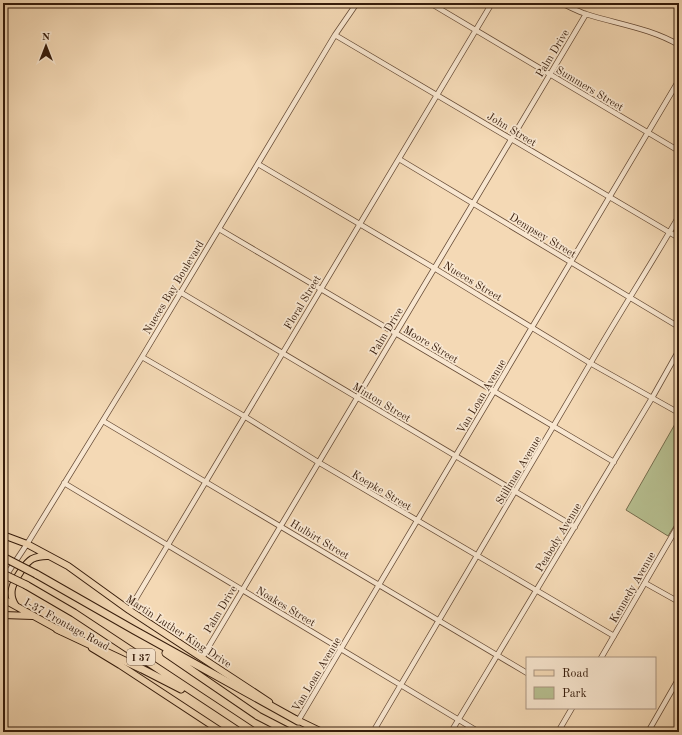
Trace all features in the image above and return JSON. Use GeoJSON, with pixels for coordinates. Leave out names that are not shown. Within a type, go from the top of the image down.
{"type":"FeatureCollection","features":[{"type":"Feature","properties":{"kind":"highway","name":"I 37"},"geometry":{"type":"LineString","coordinates":[[3,558],[36,574],[134,630],[232,699],[258,716],[289,732]]}},
{"type":"Feature","properties":{"kind":"highway","name":"I 37"},"geometry":{"type":"LineString","coordinates":[[3,574],[26,585],[74,613],[254,732]]}},
{"type":"Feature","properties":{"kind":"highway"},"geometry":{"type":"LineString","coordinates":[[57,629],[162,679],[235,720]]}},
{"type":"Feature","properties":{"kind":"highway"},"geometry":{"type":"LineString","coordinates":[[134,630],[298,721]]}},
{"type":"Feature","properties":{"kind":"main road"},"geometry":{"type":"LineString","coordinates":[[3,535],[26,544]]}},
{"type":"Feature","properties":{"kind":"main road","name":"Martin Luther King Drive"},"geometry":{"type":"LineString","coordinates":[[26,544],[68,566],[129,610],[298,721],[322,732]]}},
{"type":"Feature","properties":{"kind":"main road"},"geometry":{"type":"LineString","coordinates":[[17,606],[12,597],[11,590],[13,584],[30,560],[49,556]]}},
{"type":"Feature","properties":{"kind":"main road","name":"I-37 Frontage Road"},"geometry":{"type":"LineString","coordinates":[[3,599],[120,665],[222,732]]}},
{"type":"Feature","properties":{"kind":"main road"},"geometry":{"type":"LineString","coordinates":[[3,615],[35,616]]}},
{"type":"Feature","properties":{"kind":"street","name":"Nueces Bay Boulevard"},"geometry":{"type":"LineString","coordinates":[[3,580],[103,421],[336,35],[358,3]]}},
{"type":"Feature","properties":{"kind":"street","name":"Summers Street"},"geometry":{"type":"LineString","coordinates":[[430,3],[679,151]]}},
{"type":"Feature","properties":{"kind":"street","name":"Floral Street"},"geometry":{"type":"LineString","coordinates":[[129,610],[492,3]]}},
{"type":"Feature","properties":{"kind":"street"},"geometry":{"type":"LineString","coordinates":[[560,3],[586,14],[649,31],[669,39],[679,45]]}},
{"type":"Feature","properties":{"kind":"street","name":"Palm Drive"},"geometry":{"type":"LineString","coordinates":[[202,658],[586,14]]}},
{"type":"Feature","properties":{"kind":"street","name":"John Street"},"geometry":{"type":"LineString","coordinates":[[336,35],[679,238]]}},
{"type":"Feature","properties":{"kind":"street","name":"Van Loan Avenue"},"geometry":{"type":"LineString","coordinates":[[298,721],[679,80]]}},
{"type":"Feature","properties":{"kind":"street","name":"Dempsey Street"},"geometry":{"type":"LineString","coordinates":[[399,159],[679,327]]}},
{"type":"Feature","properties":{"kind":"street","name":"Nueces Street"},"geometry":{"type":"LineString","coordinates":[[258,164],[533,327],[590,363],[679,413]]}},
{"type":"Feature","properties":{"kind":"street","name":"Stillman Avenue"},"geometry":{"type":"LineString","coordinates":[[373,732],[516,492],[590,363],[679,216]]}},
{"type":"Feature","properties":{"kind":"street","name":"Moore Street"},"geometry":{"type":"LineString","coordinates":[[219,229],[614,462]]}},
{"type":"Feature","properties":{"kind":"street","name":"Minton Street"},"geometry":{"type":"LineString","coordinates":[[180,292],[575,527]]}},
{"type":"Feature","properties":{"kind":"street","name":"Peabody Avenue"},"geometry":{"type":"LineString","coordinates":[[451,732],[614,462],[679,350]]}},
{"type":"Feature","properties":{"kind":"street","name":"Koepke Street"},"geometry":{"type":"LineString","coordinates":[[142,357],[614,636]]}},
{"type":"Feature","properties":{"kind":"street","name":"Hulbirt Street"},"geometry":{"type":"LineString","coordinates":[[103,421],[526,672]]}},
{"type":"Feature","properties":{"kind":"street","name":"Noakes Street"},"geometry":{"type":"LineString","coordinates":[[64,482],[479,732]]}},
{"type":"Feature","properties":{"kind":"street","name":"Kennedy Avenue"},"geometry":{"type":"LineString","coordinates":[[602,657],[679,524]]}},
{"type":"Feature","properties":{"kind":"street"},"geometry":{"type":"LineString","coordinates":[[645,583],[679,602]]}},
{"type":"Feature","properties":{"kind":"street"},"geometry":{"type":"LineString","coordinates":[[648,732],[679,678]]}},
{"type":"Feature","properties":{"kind":"street"},"geometry":{"type":"LineString","coordinates":[[558,732],[571,709]]}},
{"type":"Feature","properties":{"kind":"street"},"geometry":{"type":"LineString","coordinates":[[209,723],[213,732]]}},
{"type":"Feature","properties":{"kind":"green space"},"geometry":{"type":"Polygon","coordinates":[[[679,417],[679,518],[668,536],[626,510],[679,417]]]}}]}
